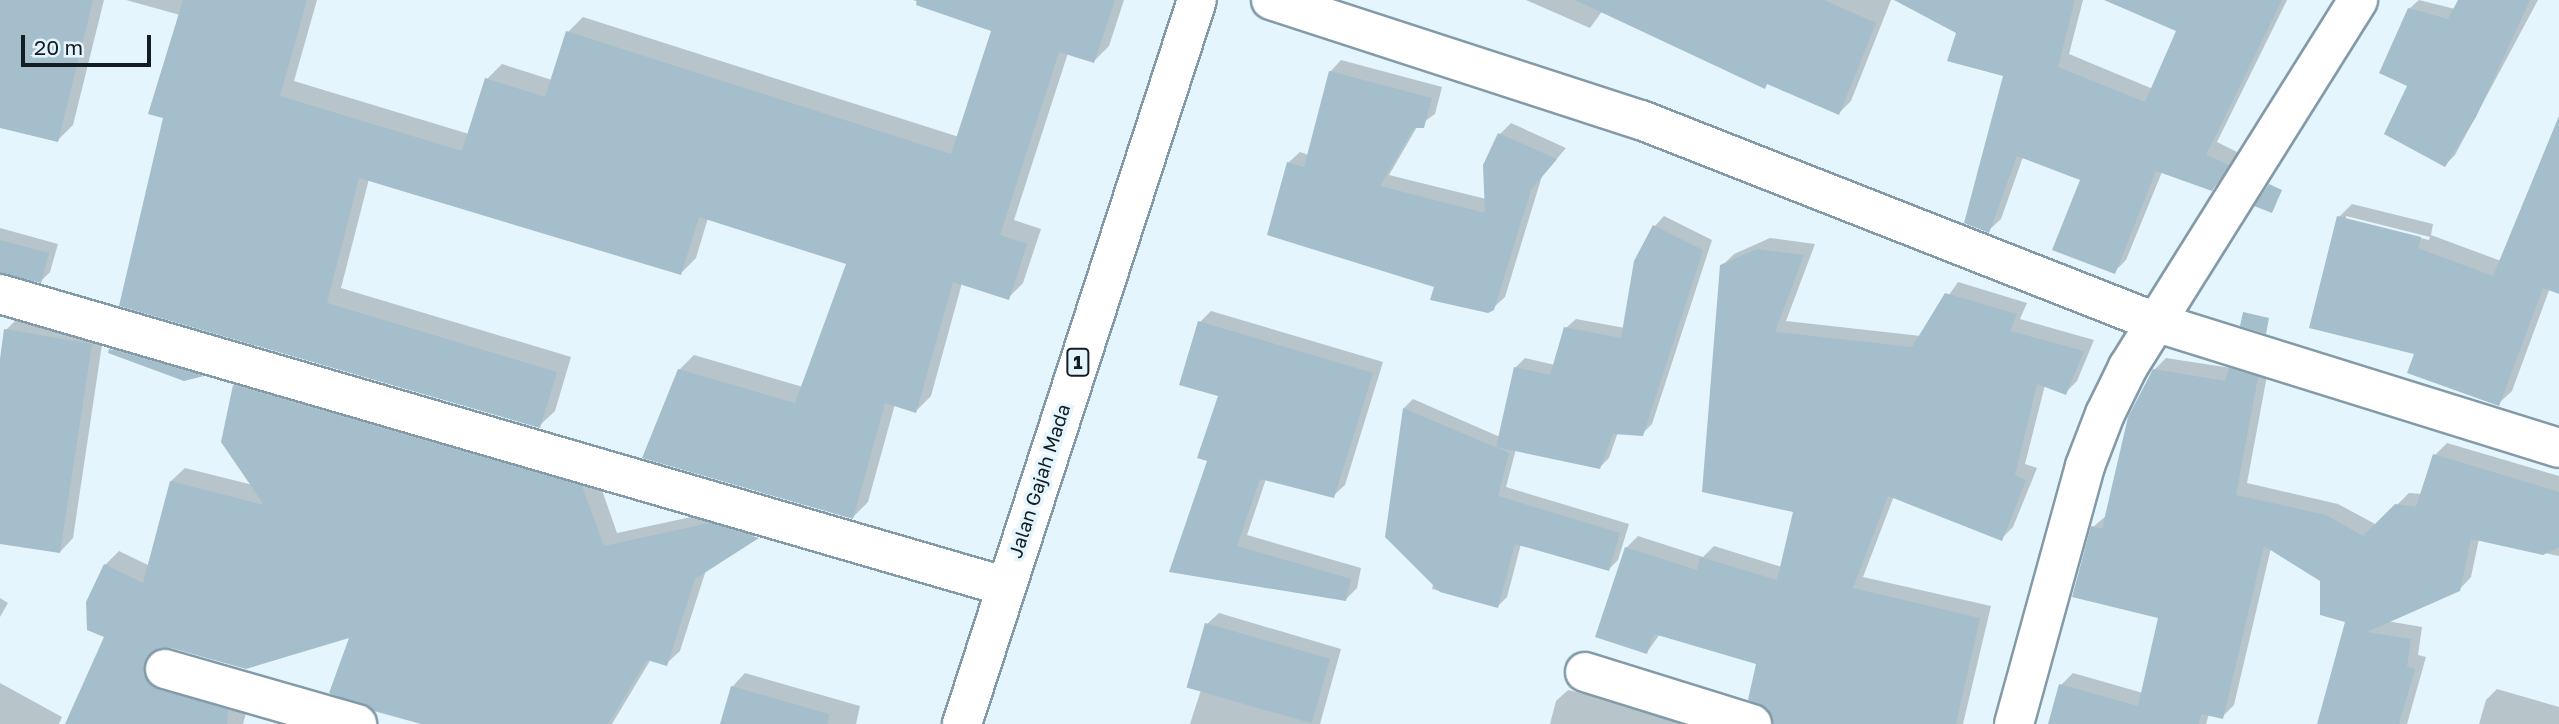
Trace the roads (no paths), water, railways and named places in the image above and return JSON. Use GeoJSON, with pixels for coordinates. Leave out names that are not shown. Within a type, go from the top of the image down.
{"type":"FeatureCollection","features":[{"type":"Feature","properties":{"kind":"main road","name":"Jalan Gajah Mada"},"geometry":{"type":"LineString","coordinates":[[962,724],[1004,586],[1197,0]]}},
{"type":"Feature","properties":{"kind":"main road"},"geometry":{"type":"LineString","coordinates":[[1271,0],[1641,120],[2158,323],[2559,448]]}},
{"type":"Feature","properties":{"kind":"main road"},"geometry":{"type":"LineString","coordinates":[[2014,724],[2085,466],[2128,367],[2358,0]]}},
{"type":"Feature","properties":{"kind":"main road"},"geometry":{"type":"LineString","coordinates":[[0,294],[1004,586]]}},
{"type":"Feature","properties":{"kind":"main road"},"geometry":{"type":"LineString","coordinates":[[165,669],[357,724]]}},
{"type":"Feature","properties":{"kind":"main road"},"geometry":{"type":"LineString","coordinates":[[1585,672],[1752,724]]}}]}
